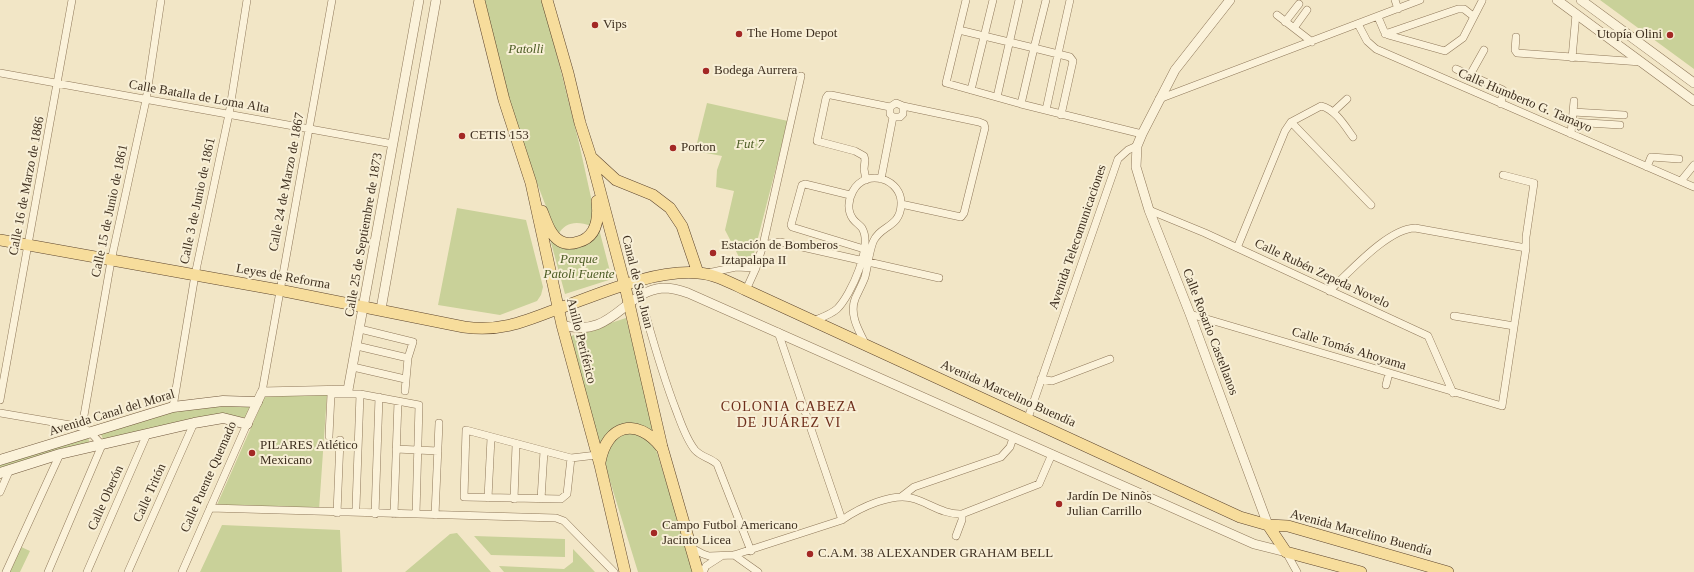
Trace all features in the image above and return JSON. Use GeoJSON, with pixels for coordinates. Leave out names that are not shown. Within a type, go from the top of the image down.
{"type":"FeatureCollection","features":[{"type":"Feature","properties":{"kind":"main road","name":"Anillo Periférico"},"geometry":{"type":"LineString","coordinates":[[479,0],[504,100],[531,183],[558,309],[598,460],[625,572]]}},
{"type":"Feature","properties":{"kind":"main road","name":"Canal de San Juan"},"geometry":{"type":"LineString","coordinates":[[547,0],[630,304],[662,447],[698,572]]}},
{"type":"Feature","properties":{"kind":"main road"},"geometry":{"type":"LineString","coordinates":[[531,183],[553,235],[566,243],[576,243],[588,238],[598,220],[592,161]]}},
{"type":"Feature","properties":{"kind":"main road"},"geometry":{"type":"LineString","coordinates":[[592,161],[616,180],[653,194],[670,208],[682,226],[701,274]]}},
{"type":"Feature","properties":{"kind":"main road","name":"Leyes de Reforma"},"geometry":{"type":"LineString","coordinates":[[0,240],[365,306],[464,327],[490,330],[517,325],[558,309]]}},
{"type":"Feature","properties":{"kind":"main road","name":"Avenida Marcelino Buendía"},"geometry":{"type":"LineString","coordinates":[[558,309],[625,286],[668,274],[701,274],[746,290],[1028,418],[1240,517],[1268,525],[1288,526],[1448,572]]}},
{"type":"Feature","properties":{"kind":"main road","name":"Avenida Canal del Moral"},"geometry":{"type":"LineString","coordinates":[[0,460],[173,407],[223,401],[257,402]]}},
{"type":"Feature","properties":{"kind":"main road","name":"Avenida Canal del Moral"},"geometry":{"type":"LineString","coordinates":[[0,473],[60,454],[194,423],[223,418],[247,424]]}},
{"type":"Feature","properties":{"kind":"main road"},"geometry":{"type":"LineString","coordinates":[[598,460],[607,441],[614,433],[624,429],[638,429],[645,431],[662,447]]}},
{"type":"Feature","properties":{"kind":"main road"},"geometry":{"type":"LineString","coordinates":[[1268,525],[1286,552],[1361,572]]}},
{"type":"Feature","properties":{"kind":"street","name":"Calle 16 de Marzo de 1886"},"geometry":{"type":"LineString","coordinates":[[0,400],[72,0]]}},
{"type":"Feature","properties":{"kind":"street","name":"Calle 15 de Junio de 1861"},"geometry":{"type":"LineString","coordinates":[[82,427],[111,261],[146,100],[161,0]]}},
{"type":"Feature","properties":{"kind":"street","name":"Calle 3 de Junio de 1861"},"geometry":{"type":"LineString","coordinates":[[173,407],[195,275],[229,114],[247,0]]}},
{"type":"Feature","properties":{"kind":"street","name":"Calle 24 de Marzo de 1867"},"geometry":{"type":"LineString","coordinates":[[262,392],[332,0]]}},
{"type":"Feature","properties":{"kind":"street","name":"Calle 25 de Septiembre de 1873"},"geometry":{"type":"LineString","coordinates":[[348,392],[358,346],[419,0]]}},
{"type":"Feature","properties":{"kind":"street"},"geometry":{"type":"LineString","coordinates":[[381,310],[436,0]]}},
{"type":"Feature","properties":{"kind":"street"},"geometry":{"type":"LineString","coordinates":[[966,0],[946,83],[1021,104],[1142,134]]}},
{"type":"Feature","properties":{"kind":"street"},"geometry":{"type":"LineString","coordinates":[[971,90],[993,0]]}},
{"type":"Feature","properties":{"kind":"street"},"geometry":{"type":"LineString","coordinates":[[997,97],[1020,0]]}},
{"type":"Feature","properties":{"kind":"street"},"geometry":{"type":"LineString","coordinates":[[1021,104],[1046,0]]}},
{"type":"Feature","properties":{"kind":"street"},"geometry":{"type":"LineString","coordinates":[[1046,110],[1070,0]]}},
{"type":"Feature","properties":{"kind":"street"},"geometry":{"type":"LineString","coordinates":[[1137,146],[1159,99],[1175,70],[1230,0]]}},
{"type":"Feature","properties":{"kind":"street"},"geometry":{"type":"LineString","coordinates":[[1395,0],[1398,9]]}},
{"type":"Feature","properties":{"kind":"street"},"geometry":{"type":"LineString","coordinates":[[1159,99],[1420,0]]}},
{"type":"Feature","properties":{"kind":"street"},"geometry":{"type":"LineString","coordinates":[[1557,0],[1694,101]]}},
{"type":"Feature","properties":{"kind":"street"},"geometry":{"type":"LineString","coordinates":[[1581,0],[1694,83]]}},
{"type":"Feature","properties":{"kind":"street"},"geometry":{"type":"LineString","coordinates":[[1385,34],[1446,51],[1463,38],[1482,1]]}},
{"type":"Feature","properties":{"kind":"street"},"geometry":{"type":"LineString","coordinates":[[1285,22],[1299,4]]}},
{"type":"Feature","properties":{"kind":"street"},"geometry":{"type":"LineString","coordinates":[[1385,34],[1458,8],[1464,9],[1473,16]]}},
{"type":"Feature","properties":{"kind":"street"},"geometry":{"type":"LineString","coordinates":[[1294,28],[1307,10]]}},
{"type":"Feature","properties":{"kind":"street"},"geometry":{"type":"LineString","coordinates":[[1572,58],[1576,14]]}},
{"type":"Feature","properties":{"kind":"street"},"geometry":{"type":"LineString","coordinates":[[1277,16],[1312,42]]}},
{"type":"Feature","properties":{"kind":"street"},"geometry":{"type":"LineString","coordinates":[[1378,17],[1385,34]]}},
{"type":"Feature","properties":{"kind":"street","name":"Calle Humberto G. Tamayo"},"geometry":{"type":"LineString","coordinates":[[1358,24],[1367,41],[1376,49],[1694,187]]}},
{"type":"Feature","properties":{"kind":"street"},"geometry":{"type":"LineString","coordinates":[[959,30],[1072,58],[1073,61],[1061,114]]}},
{"type":"Feature","properties":{"kind":"street"},"geometry":{"type":"LineString","coordinates":[[1621,47],[1630,35]]}},
{"type":"Feature","properties":{"kind":"street"},"geometry":{"type":"LineString","coordinates":[[1516,37],[1515,50],[1517,53],[1642,62]]}},
{"type":"Feature","properties":{"kind":"street"},"geometry":{"type":"LineString","coordinates":[[1470,75],[1484,50]]}},
{"type":"Feature","properties":{"kind":"street"},"geometry":{"type":"LineString","coordinates":[[409,54],[426,57]]}},
{"type":"Feature","properties":{"kind":"street"},"geometry":{"type":"LineString","coordinates":[[1456,69],[1503,90],[1501,104]]}},
{"type":"Feature","properties":{"kind":"street","name":"Calle Batalla de Loma Alta"},"geometry":{"type":"LineString","coordinates":[[0,73],[393,144]]}},
{"type":"Feature","properties":{"kind":"street"},"geometry":{"type":"LineString","coordinates":[[746,290],[756,268],[762,245],[801,76]]}},
{"type":"Feature","properties":{"kind":"street"},"geometry":{"type":"LineString","coordinates":[[866,180],[864,174],[864,156],[855,151],[819,143],[817,138],[828,95],[900,117],[903,109]]}},
{"type":"Feature","properties":{"kind":"street"},"geometry":{"type":"LineString","coordinates":[[1333,112],[1347,99]]}},
{"type":"Feature","properties":{"kind":"street"},"geometry":{"type":"LineString","coordinates":[[1571,134],[1574,101]]}},
{"type":"Feature","properties":{"kind":"street"},"geometry":{"type":"LineString","coordinates":[[881,178],[890,114],[896,103],[903,109],[912,108],[984,124],[985,128],[964,213],[961,216],[902,204]]}},
{"type":"Feature","properties":{"kind":"street"},"geometry":{"type":"LineString","coordinates":[[1237,248],[1285,132],[1291,122],[1321,106],[1327,107],[1353,136]]}},
{"type":"Feature","properties":{"kind":"street"},"geometry":{"type":"LineString","coordinates":[[1573,112],[1624,114]]}},
{"type":"Feature","properties":{"kind":"street"},"geometry":{"type":"LineString","coordinates":[[1291,122],[1371,205]]}},
{"type":"Feature","properties":{"kind":"street"},"geometry":{"type":"LineString","coordinates":[[1572,122],[1620,125]]}},
{"type":"Feature","properties":{"kind":"street","name":"Calle Rosario Castellanos"},"geometry":{"type":"LineString","coordinates":[[1137,146],[1136,167],[1149,210],[1190,314],[1268,525]]}},
{"type":"Feature","properties":{"kind":"street","name":"Avenida Telecomunicaciones"},"geometry":{"type":"LineString","coordinates":[[1028,418],[1118,159],[1128,150],[1137,146]]}},
{"type":"Feature","properties":{"kind":"street"},"geometry":{"type":"LineString","coordinates":[[1647,167],[1651,156],[1679,159]]}},
{"type":"Feature","properties":{"kind":"street"},"geometry":{"type":"LineString","coordinates":[[1681,181],[1694,165]]}},
{"type":"Feature","properties":{"kind":"street"},"geometry":{"type":"LineString","coordinates":[[1454,316],[1514,326],[1534,182],[1503,175]]}},
{"type":"Feature","properties":{"kind":"street"},"geometry":{"type":"LineString","coordinates":[[812,321],[836,310],[843,302],[855,281],[864,261],[874,240],[878,234],[894,223],[898,218],[902,204],[900,196],[894,186],[881,178],[866,180],[858,184],[850,195],[849,207],[853,218],[862,228],[864,249],[864,261],[864,277],[853,307],[856,322],[866,345]]}},
{"type":"Feature","properties":{"kind":"street"},"geometry":{"type":"LineString","coordinates":[[850,195],[805,184],[802,185],[791,225],[792,227],[864,249]]}},
{"type":"Feature","properties":{"kind":"street","name":"Calle Rubén Zepeda Novelo"},"geometry":{"type":"LineString","coordinates":[[1149,210],[1237,248],[1428,336],[1453,393]]}},
{"type":"Feature","properties":{"kind":"street"},"geometry":{"type":"LineString","coordinates":[[1329,291],[1383,242],[1406,229],[1415,228],[1526,248]]}},
{"type":"Feature","properties":{"kind":"street"},"geometry":{"type":"LineString","coordinates":[[762,245],[780,242],[940,278]]}},
{"type":"Feature","properties":{"kind":"street"},"geometry":{"type":"LineString","coordinates":[[701,274],[736,268],[756,268]]}},
{"type":"Feature","properties":{"kind":"street"},"geometry":{"type":"LineString","coordinates":[[562,325],[579,329],[614,317],[630,304],[654,290],[675,289],[688,293],[1254,544],[1286,552],[1297,572]]}},
{"type":"Feature","properties":{"kind":"street","name":"Calle Tomás Ahoyama"},"geometry":{"type":"LineString","coordinates":[[1190,314],[1453,393],[1502,406],[1514,326]]}},
{"type":"Feature","properties":{"kind":"street"},"geometry":{"type":"LineString","coordinates":[[646,316],[663,377],[683,428],[694,449],[700,454],[712,459],[717,464],[751,551]]}},
{"type":"Feature","properties":{"kind":"street"},"geometry":{"type":"LineString","coordinates":[[360,329],[413,342],[408,358],[405,391]]}},
{"type":"Feature","properties":{"kind":"street"},"geometry":{"type":"LineString","coordinates":[[778,332],[842,520]]}},
{"type":"Feature","properties":{"kind":"street"},"geometry":{"type":"LineString","coordinates":[[358,346],[408,358]]}},
{"type":"Feature","properties":{"kind":"street"},"geometry":{"type":"LineString","coordinates":[[1041,379],[1052,381],[1110,359]]}},
{"type":"Feature","properties":{"kind":"street"},"geometry":{"type":"LineString","coordinates":[[353,367],[405,379]]}},
{"type":"Feature","properties":{"kind":"street"},"geometry":{"type":"LineString","coordinates":[[1386,385],[1389,373]]}},
{"type":"Feature","properties":{"kind":"street"},"geometry":{"type":"LineString","coordinates":[[262,392],[348,392],[419,405],[416,514]]}},
{"type":"Feature","properties":{"kind":"street","name":"Calle Puente Quemado"},"geometry":{"type":"LineString","coordinates":[[182,572],[262,392]]}},
{"type":"Feature","properties":{"kind":"street"},"geometry":{"type":"LineString","coordinates":[[329,436],[331,394],[348,392]]}},
{"type":"Feature","properties":{"kind":"street"},"geometry":{"type":"LineString","coordinates":[[356,507],[360,394]]}},
{"type":"Feature","properties":{"kind":"street"},"geometry":{"type":"LineString","coordinates":[[375,514],[379,397]]}},
{"type":"Feature","properties":{"kind":"street"},"geometry":{"type":"LineString","coordinates":[[394,514],[398,401]]}},
{"type":"Feature","properties":{"kind":"street"},"geometry":{"type":"LineString","coordinates":[[0,413],[82,427],[91,433],[102,445],[48,572]]}},
{"type":"Feature","properties":{"kind":"street","name":"Calle Tritón"},"geometry":{"type":"LineString","coordinates":[[128,572],[194,423]]}},
{"type":"Feature","properties":{"kind":"street"},"geometry":{"type":"LineString","coordinates":[[435,515],[439,423]]}},
{"type":"Feature","properties":{"kind":"street"},"geometry":{"type":"LineString","coordinates":[[571,458],[566,497],[561,499],[464,497],[466,430],[516,445],[571,458],[598,460]]}},
{"type":"Feature","properties":{"kind":"street","name":"Calle Oberón"},"geometry":{"type":"LineString","coordinates":[[87,572],[148,434]]}},
{"type":"Feature","properties":{"kind":"street"},"geometry":{"type":"LineString","coordinates":[[488,498],[491,438]]}},
{"type":"Feature","properties":{"kind":"street"},"geometry":{"type":"LineString","coordinates":[[901,497],[914,487],[1001,457],[1010,447],[1013,438]]}},
{"type":"Feature","properties":{"kind":"street"},"geometry":{"type":"LineString","coordinates":[[337,513],[340,440]]}},
{"type":"Feature","properties":{"kind":"street"},"geometry":{"type":"LineString","coordinates":[[514,499],[516,445]]}},
{"type":"Feature","properties":{"kind":"street"},"geometry":{"type":"LineString","coordinates":[[396,449],[438,452]]}},
{"type":"Feature","properties":{"kind":"street"},"geometry":{"type":"LineString","coordinates":[[541,499],[544,451]]}},
{"type":"Feature","properties":{"kind":"street"},"geometry":{"type":"LineString","coordinates":[[6,572],[60,454]]}},
{"type":"Feature","properties":{"kind":"street"},"geometry":{"type":"LineString","coordinates":[[690,546],[703,554],[720,557],[734,555],[751,551],[842,520],[854,512],[889,499],[901,497],[913,498],[954,514],[962,514],[1039,484],[1052,454]]}},
{"type":"Feature","properties":{"kind":"street"},"geometry":{"type":"LineString","coordinates":[[0,492],[10,469]]}},
{"type":"Feature","properties":{"kind":"street"},"geometry":{"type":"LineString","coordinates":[[210,508],[560,519],[614,572]]}},
{"type":"Feature","properties":{"kind":"street"},"geometry":{"type":"LineString","coordinates":[[956,536],[961,524],[962,514]]}},
{"type":"Feature","properties":{"kind":"street"},"geometry":{"type":"LineString","coordinates":[[734,555],[758,572]]}},
{"type":"Feature","properties":{"kind":"street"},"geometry":{"type":"LineString","coordinates":[[702,572],[706,566],[720,557]]}},
{"type":"Feature","properties":{"kind":"green space","name":"Patolli"},"geometry":{"type":"Polygon","coordinates":[[[483,0],[543,0],[579,143],[592,202],[593,211],[591,226],[581,223],[572,223],[564,227],[558,235],[555,230],[532,170],[504,85],[483,0]]]}},
{"type":"Feature","properties":{"kind":"green space","name":"Utopía Olini"},"geometry":{"type":"Polygon","coordinates":[[[1600,0],[1694,0],[1694,69],[1600,0]]]}},
{"type":"Feature","properties":{"kind":"green space","name":"Fut 7"},"geometry":{"type":"Polygon","coordinates":[[[707,103],[788,121],[751,265],[739,257],[725,230],[734,191],[716,187],[717,170],[722,156],[695,151],[707,103]]]}},
{"type":"Feature","properties":{"kind":"green space"},"geometry":{"type":"Polygon","coordinates":[[[457,208],[526,220],[543,287],[541,295],[537,301],[500,315],[438,305],[457,208]]]}},
{"type":"Feature","properties":{"kind":"green space","name":"Parque Patoli Fuente"},"geometry":{"type":"Polygon","coordinates":[[[599,229],[612,279],[565,294],[550,239],[558,245],[599,229]]]}},
{"type":"Feature","properties":{"kind":"green space"},"geometry":{"type":"Polygon","coordinates":[[[626,318],[655,433],[645,427],[630,423],[616,428],[597,447],[571,336],[626,318]]]}},
{"type":"Feature","properties":{"kind":"green space"},"geometry":{"type":"Polygon","coordinates":[[[327,394],[319,510],[216,507],[265,396],[327,394]]]}},
{"type":"Feature","properties":{"kind":"green space"},"geometry":{"type":"Polygon","coordinates":[[[255,403],[246,418],[223,415],[104,441],[100,432],[175,409],[255,403]]]}},
{"type":"Feature","properties":{"kind":"green space"},"geometry":{"type":"Polygon","coordinates":[[[624,432],[636,432],[654,443],[694,572],[638,572],[606,468],[606,456],[609,447],[624,432]]]}},
{"type":"Feature","properties":{"kind":"green space"},"geometry":{"type":"Polygon","coordinates":[[[88,437],[90,445],[0,471],[0,462],[88,437]]]}},
{"type":"Feature","properties":{"kind":"green space"},"geometry":{"type":"Polygon","coordinates":[[[222,525],[340,530],[342,572],[200,572],[222,525]]]}},
{"type":"Feature","properties":{"kind":"green space"},"geometry":{"type":"Polygon","coordinates":[[[457,533],[491,572],[405,572],[450,534],[457,533]]]}},
{"type":"Feature","properties":{"kind":"green space"},"geometry":{"type":"Polygon","coordinates":[[[474,536],[565,539],[565,557],[491,555],[474,536]]]}},
{"type":"Feature","properties":{"kind":"green space"},"geometry":{"type":"Polygon","coordinates":[[[19,546],[30,551],[20,572],[7,572],[19,546]]]}},
{"type":"Feature","properties":{"kind":"green space"},"geometry":{"type":"Polygon","coordinates":[[[573,549],[595,572],[504,572],[499,566],[564,569],[573,562],[573,549]]]}},
{"type":"Feature","properties":{"kind":"place","name":"Vips"},"geometry":{"type":"Point","coordinates":[595,25]}},
{"type":"Feature","properties":{"kind":"place","name":"The Home Depot"},"geometry":{"type":"Point","coordinates":[739,34]}},
{"type":"Feature","properties":{"kind":"place","name":"Utopía Olini"},"geometry":{"type":"Point","coordinates":[1670,35]}},
{"type":"Feature","properties":{"kind":"place","name":"Bodega Aurrera"},"geometry":{"type":"Point","coordinates":[706,71]}},
{"type":"Feature","properties":{"kind":"place","name":"CETIS 153"},"geometry":{"type":"Point","coordinates":[462,136]}},
{"type":"Feature","properties":{"kind":"place","name":"Porton"},"geometry":{"type":"Point","coordinates":[673,148]}},
{"type":"Feature","properties":{"kind":"place","name":"Estación de Bomberos Iztapalapa II"},"geometry":{"type":"Point","coordinates":[713,253]}},
{"type":"Feature","properties":{"kind":"place","name":"PILARES Atlético Mexicano"},"geometry":{"type":"Point","coordinates":[252,453]}},
{"type":"Feature","properties":{"kind":"place","name":"Jardín De Ninõs Julian Carrillo"},"geometry":{"type":"Point","coordinates":[1059,504]}},
{"type":"Feature","properties":{"kind":"place","name":"Campo Futbol Americano Jacinto Licea"},"geometry":{"type":"Point","coordinates":[654,533]}},
{"type":"Feature","properties":{"kind":"place","name":"C.A.M. 38 ALEXANDER GRAHAM BELL"},"geometry":{"type":"Point","coordinates":[810,554]}},
{"type":"Feature","properties":{"kind":"district","name":"COLONIA CABEZA DE JUÁREZ VI"},"geometry":{"type":"Point","coordinates":[789,416]}}]}
